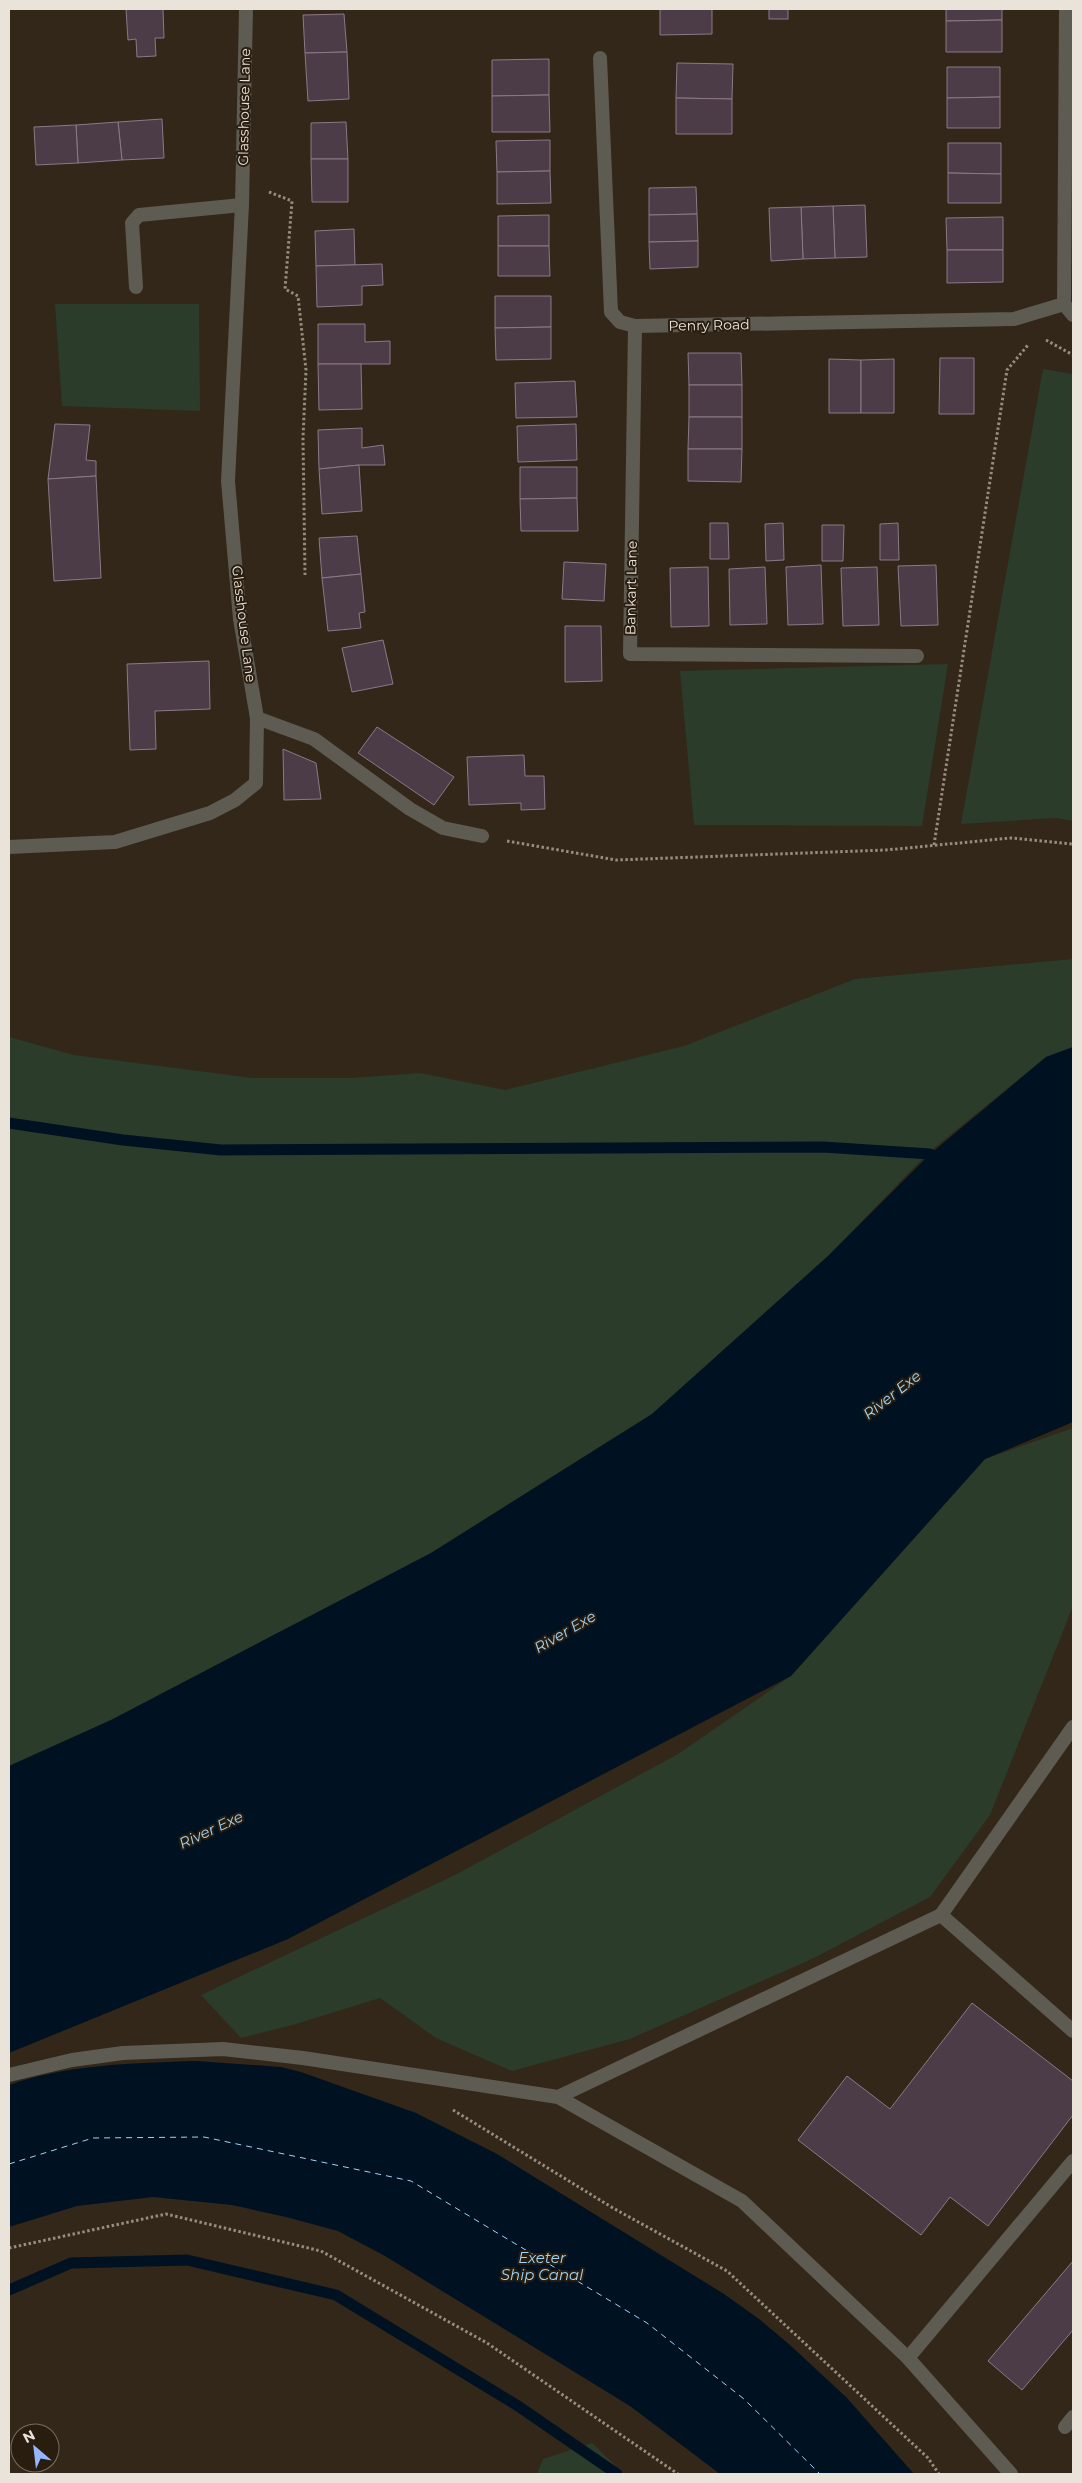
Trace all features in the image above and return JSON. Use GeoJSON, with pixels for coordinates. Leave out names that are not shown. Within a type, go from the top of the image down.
{"type":"FeatureCollection","features":[{"type":"Feature","properties":{"kind":"street","name":"Glasshouse Lane"},"geometry":{"type":"LineString","coordinates":[[9,848],[115,842],[210,813],[236,800],[256,783],[257,718],[240,619],[228,482],[242,205],[246,9]]}},
{"type":"Feature","properties":{"kind":"street"},"geometry":{"type":"LineString","coordinates":[[1066,9],[1064,304],[1073,315]]}},
{"type":"Feature","properties":{"kind":"street","name":"Penry Road"},"geometry":{"type":"LineString","coordinates":[[600,58],[611,312],[620,322],[635,326],[1014,319],[1064,304]]}},
{"type":"Feature","properties":{"kind":"street"},"geometry":{"type":"LineString","coordinates":[[136,287],[132,223],[139,215],[242,205]]}},
{"type":"Feature","properties":{"kind":"street","name":"Bankart Lane"},"geometry":{"type":"LineString","coordinates":[[635,326],[630,654],[917,656]]}},
{"type":"Feature","properties":{"kind":"street"},"geometry":{"type":"LineString","coordinates":[[257,718],[314,739],[410,809],[443,828],[482,836]]}},
{"type":"Feature","properties":{"kind":"street"},"geometry":{"type":"LineString","coordinates":[[558,2097],[941,1916],[1073,1727]]}},
{"type":"Feature","properties":{"kind":"street"},"geometry":{"type":"LineString","coordinates":[[941,1916],[1073,2032]]}},
{"type":"Feature","properties":{"kind":"street"},"geometry":{"type":"LineString","coordinates":[[9,2075],[72,2060],[123,2053],[222,2049],[303,2058],[558,2097],[742,2201],[908,2358],[1011,2474]]}},
{"type":"Feature","properties":{"kind":"street"},"geometry":{"type":"LineString","coordinates":[[908,2358],[1073,2161]]}},
{"type":"Feature","properties":{"kind":"path"},"geometry":{"type":"LineString","coordinates":[[242,180],[292,201],[285,289],[298,296],[306,370],[303,438],[305,575]]}},
{"type":"Feature","properties":{"kind":"path"},"geometry":{"type":"LineString","coordinates":[[1039,341],[1048,339],[1073,355]]}},
{"type":"Feature","properties":{"kind":"path"},"geometry":{"type":"LineString","coordinates":[[934,845],[1007,370],[1029,344]]}},
{"type":"Feature","properties":{"kind":"path"},"geometry":{"type":"LineString","coordinates":[[482,836],[616,860],[886,850],[1011,838],[1073,844]]}},
{"type":"Feature","properties":{"kind":"path"},"geometry":{"type":"LineString","coordinates":[[452,2110],[613,2208],[727,2271],[928,2458],[939,2474]]}},
{"type":"Feature","properties":{"kind":"path"},"geometry":{"type":"LineString","coordinates":[[9,2248],[166,2214],[321,2251],[487,2343],[678,2474]]}},
{"type":"Feature","properties":{"kind":"green space"},"geometry":{"type":"Polygon","coordinates":[[[55,304],[199,304],[200,411],[62,406],[55,304]]]}},
{"type":"Feature","properties":{"kind":"green space"},"geometry":{"type":"Polygon","coordinates":[[[1043,369],[1073,374],[1073,821],[1056,818],[961,824],[1043,369]]]}},
{"type":"Feature","properties":{"kind":"green space"},"geometry":{"type":"Polygon","coordinates":[[[948,664],[922,826],[694,825],[680,671],[948,664]]]}},
{"type":"Feature","properties":{"kind":"green space"},"geometry":{"type":"Polygon","coordinates":[[[1073,959],[1073,1047],[1046,1057],[928,1153],[828,1256],[652,1414],[431,1553],[111,1720],[9,1766],[9,1037],[74,1055],[253,1078],[351,1078],[420,1073],[505,1090],[684,1046],[855,979],[1073,959]]]}},
{"type":"Feature","properties":{"kind":"green space"},"geometry":{"type":"Polygon","coordinates":[[[1073,1428],[1073,1606],[990,1815],[930,1897],[814,1958],[630,2039],[512,2071],[436,2038],[380,1998],[296,2024],[241,2038],[201,1995],[455,1875],[678,1754],[791,1676],[985,1459],[1073,1428]]]}},
{"type":"Feature","properties":{"kind":"green space"},"geometry":{"type":"Polygon","coordinates":[[[592,2443],[624,2474],[537,2474],[543,2459],[592,2443]]]}},
{"type":"Feature","properties":{"kind":"water","name":"River Exe"},"geometry":{"type":"Polygon","coordinates":[[[1073,1047],[1073,1422],[985,1459],[791,1676],[288,1939],[9,2053],[9,1766],[111,1720],[431,1553],[652,1414],[828,1256],[930,1154],[1046,1057],[1073,1047]]]}},
{"type":"Feature","properties":{"kind":"water","name":"Exeter Ship Canal"},"geometry":{"type":"Polygon","coordinates":[[[197,2061],[281,2067],[301,2072],[416,2113],[497,2154],[724,2294],[759,2319],[847,2398],[914,2474],[720,2474],[630,2406],[385,2256],[338,2231],[232,2205],[153,2197],[77,2206],[9,2227],[9,2085],[31,2078],[78,2069],[126,2064],[197,2061]]]}},
{"type":"Feature","properties":{"kind":"building"},"geometry":{"type":"Polygon","coordinates":[[[126,9],[163,9],[164,38],[155,38],[156,56],[137,57],[136,39],[128,40],[126,9]]]}},
{"type":"Feature","properties":{"kind":"building"},"geometry":{"type":"Polygon","coordinates":[[[660,9],[712,9],[712,34],[660,35],[660,9]]]}},
{"type":"Feature","properties":{"kind":"building"},"geometry":{"type":"Polygon","coordinates":[[[769,9],[788,9],[788,19],[769,19],[769,9]]]}},
{"type":"Feature","properties":{"kind":"building"},"geometry":{"type":"Polygon","coordinates":[[[946,9],[1002,9],[1002,20],[946,21],[946,9]]]}},
{"type":"Feature","properties":{"kind":"building"},"geometry":{"type":"Polygon","coordinates":[[[344,14],[347,52],[305,53],[303,15],[344,14]]]}},
{"type":"Feature","properties":{"kind":"building"},"geometry":{"type":"Polygon","coordinates":[[[1002,20],[1002,52],[946,52],[946,21],[1002,20]]]}},
{"type":"Feature","properties":{"kind":"building"},"geometry":{"type":"Polygon","coordinates":[[[347,52],[349,99],[308,101],[305,53],[347,52]]]}},
{"type":"Feature","properties":{"kind":"building"},"geometry":{"type":"Polygon","coordinates":[[[549,59],[549,95],[492,96],[492,60],[549,59]]]}},
{"type":"Feature","properties":{"kind":"building"},"geometry":{"type":"Polygon","coordinates":[[[677,63],[733,64],[732,99],[676,98],[677,63]]]}},
{"type":"Feature","properties":{"kind":"building"},"geometry":{"type":"Polygon","coordinates":[[[947,67],[1000,67],[1000,97],[947,98],[947,67]]]}},
{"type":"Feature","properties":{"kind":"building"},"geometry":{"type":"Polygon","coordinates":[[[549,95],[550,132],[492,132],[492,96],[549,95]]]}},
{"type":"Feature","properties":{"kind":"building"},"geometry":{"type":"Polygon","coordinates":[[[1000,97],[1000,128],[947,128],[947,98],[1000,97]]]}},
{"type":"Feature","properties":{"kind":"building"},"geometry":{"type":"Polygon","coordinates":[[[676,98],[732,99],[732,134],[676,134],[676,98]]]}},
{"type":"Feature","properties":{"kind":"building"},"geometry":{"type":"Polygon","coordinates":[[[162,119],[164,158],[122,160],[118,122],[162,119]]]}},
{"type":"Feature","properties":{"kind":"building"},"geometry":{"type":"Polygon","coordinates":[[[118,122],[122,160],[78,163],[76,125],[118,122]]]}},
{"type":"Feature","properties":{"kind":"building"},"geometry":{"type":"Polygon","coordinates":[[[346,122],[348,159],[311,159],[311,123],[346,122]]]}},
{"type":"Feature","properties":{"kind":"building"},"geometry":{"type":"Polygon","coordinates":[[[76,125],[78,163],[36,165],[34,127],[76,125]]]}},
{"type":"Feature","properties":{"kind":"building"},"geometry":{"type":"Polygon","coordinates":[[[550,140],[550,171],[497,172],[496,141],[550,140]]]}},
{"type":"Feature","properties":{"kind":"building"},"geometry":{"type":"Polygon","coordinates":[[[948,143],[1001,143],[1001,174],[948,173],[948,143]]]}},
{"type":"Feature","properties":{"kind":"building"},"geometry":{"type":"Polygon","coordinates":[[[311,159],[348,159],[348,202],[312,202],[311,159]]]}},
{"type":"Feature","properties":{"kind":"building"},"geometry":{"type":"Polygon","coordinates":[[[550,171],[551,203],[497,204],[497,172],[550,171]]]}},
{"type":"Feature","properties":{"kind":"building"},"geometry":{"type":"Polygon","coordinates":[[[948,173],[1001,174],[1001,203],[948,203],[948,173]]]}},
{"type":"Feature","properties":{"kind":"building"},"geometry":{"type":"Polygon","coordinates":[[[696,187],[697,214],[649,215],[649,188],[696,187]]]}},
{"type":"Feature","properties":{"kind":"building"},"geometry":{"type":"Polygon","coordinates":[[[865,205],[867,257],[835,258],[833,206],[865,205]]]}},
{"type":"Feature","properties":{"kind":"building"},"geometry":{"type":"Polygon","coordinates":[[[833,206],[835,258],[803,259],[801,207],[833,206]]]}},
{"type":"Feature","properties":{"kind":"building"},"geometry":{"type":"Polygon","coordinates":[[[801,207],[803,259],[771,261],[769,208],[801,207]]]}},
{"type":"Feature","properties":{"kind":"building"},"geometry":{"type":"Polygon","coordinates":[[[697,214],[698,241],[649,242],[649,215],[697,214]]]}},
{"type":"Feature","properties":{"kind":"building"},"geometry":{"type":"Polygon","coordinates":[[[549,215],[549,246],[498,246],[498,216],[549,215]]]}},
{"type":"Feature","properties":{"kind":"building"},"geometry":{"type":"Polygon","coordinates":[[[1003,217],[1003,250],[947,250],[946,218],[1003,217]]]}},
{"type":"Feature","properties":{"kind":"building"},"geometry":{"type":"Polygon","coordinates":[[[354,229],[355,265],[316,266],[315,231],[354,229]]]}},
{"type":"Feature","properties":{"kind":"building"},"geometry":{"type":"Polygon","coordinates":[[[698,241],[698,267],[650,269],[649,242],[698,241]]]}},
{"type":"Feature","properties":{"kind":"building"},"geometry":{"type":"Polygon","coordinates":[[[498,246],[549,246],[550,276],[498,276],[498,246]]]}},
{"type":"Feature","properties":{"kind":"building"},"geometry":{"type":"Polygon","coordinates":[[[947,250],[1003,250],[1003,282],[947,283],[947,250]]]}},
{"type":"Feature","properties":{"kind":"building"},"geometry":{"type":"Polygon","coordinates":[[[382,264],[383,285],[362,286],[362,305],[317,307],[316,266],[382,264]]]}},
{"type":"Feature","properties":{"kind":"building"},"geometry":{"type":"Polygon","coordinates":[[[495,296],[551,296],[551,327],[495,328],[495,296]]]}},
{"type":"Feature","properties":{"kind":"building"},"geometry":{"type":"Polygon","coordinates":[[[318,324],[365,324],[365,342],[390,341],[390,364],[318,364],[318,324]]]}},
{"type":"Feature","properties":{"kind":"building"},"geometry":{"type":"Polygon","coordinates":[[[551,327],[551,359],[496,360],[495,328],[551,327]]]}},
{"type":"Feature","properties":{"kind":"building"},"geometry":{"type":"Polygon","coordinates":[[[688,353],[741,353],[742,385],[689,385],[688,353]]]}},
{"type":"Feature","properties":{"kind":"building"},"geometry":{"type":"Polygon","coordinates":[[[940,358],[974,358],[974,414],[939,414],[940,358]]]}},
{"type":"Feature","properties":{"kind":"building"},"geometry":{"type":"Polygon","coordinates":[[[829,359],[861,360],[861,413],[829,413],[829,359]]]}},
{"type":"Feature","properties":{"kind":"building"},"geometry":{"type":"Polygon","coordinates":[[[894,359],[894,413],[861,413],[861,360],[894,359]]]}},
{"type":"Feature","properties":{"kind":"building"},"geometry":{"type":"Polygon","coordinates":[[[318,364],[361,364],[362,409],[319,410],[318,364]]]}},
{"type":"Feature","properties":{"kind":"building"},"geometry":{"type":"Polygon","coordinates":[[[575,381],[577,417],[516,418],[515,383],[575,381]]]}},
{"type":"Feature","properties":{"kind":"building"},"geometry":{"type":"Polygon","coordinates":[[[689,385],[742,385],[742,417],[689,417],[689,385]]]}},
{"type":"Feature","properties":{"kind":"building"},"geometry":{"type":"Polygon","coordinates":[[[689,417],[742,417],[742,449],[688,449],[689,417]]]}},
{"type":"Feature","properties":{"kind":"building"},"geometry":{"type":"Polygon","coordinates":[[[55,424],[90,425],[86,460],[96,461],[96,476],[48,479],[55,424]]]}},
{"type":"Feature","properties":{"kind":"building"},"geometry":{"type":"Polygon","coordinates":[[[576,424],[577,460],[518,462],[517,426],[576,424]]]}},
{"type":"Feature","properties":{"kind":"building"},"geometry":{"type":"Polygon","coordinates":[[[362,428],[362,448],[383,445],[385,465],[359,465],[319,469],[318,430],[362,428]]]}},
{"type":"Feature","properties":{"kind":"building"},"geometry":{"type":"Polygon","coordinates":[[[688,449],[742,449],[741,482],[688,481],[688,449]]]}},
{"type":"Feature","properties":{"kind":"building"},"geometry":{"type":"Polygon","coordinates":[[[359,465],[362,511],[322,514],[319,469],[359,465]]]}},
{"type":"Feature","properties":{"kind":"building"},"geometry":{"type":"Polygon","coordinates":[[[520,467],[577,467],[577,498],[520,499],[520,467]]]}},
{"type":"Feature","properties":{"kind":"building"},"geometry":{"type":"Polygon","coordinates":[[[96,476],[101,578],[54,581],[48,479],[96,476]]]}},
{"type":"Feature","properties":{"kind":"building"},"geometry":{"type":"Polygon","coordinates":[[[577,498],[578,531],[521,531],[520,499],[577,498]]]}},
{"type":"Feature","properties":{"kind":"building"},"geometry":{"type":"Polygon","coordinates":[[[710,523],[728,523],[729,559],[710,559],[710,523]]]}},
{"type":"Feature","properties":{"kind":"building"},"geometry":{"type":"Polygon","coordinates":[[[783,523],[784,560],[766,561],[765,524],[783,523]]]}},
{"type":"Feature","properties":{"kind":"building"},"geometry":{"type":"Polygon","coordinates":[[[898,523],[899,560],[880,560],[880,524],[898,523]]]}},
{"type":"Feature","properties":{"kind":"building"},"geometry":{"type":"Polygon","coordinates":[[[822,525],[844,525],[843,561],[822,561],[822,525]]]}},
{"type":"Feature","properties":{"kind":"building"},"geometry":{"type":"Polygon","coordinates":[[[357,536],[361,574],[322,578],[319,538],[357,536]]]}},
{"type":"Feature","properties":{"kind":"building"},"geometry":{"type":"Polygon","coordinates":[[[564,562],[606,564],[604,601],[562,599],[564,562]]]}},
{"type":"Feature","properties":{"kind":"building"},"geometry":{"type":"Polygon","coordinates":[[[821,565],[823,624],[788,625],[786,567],[821,565]]]}},
{"type":"Feature","properties":{"kind":"building"},"geometry":{"type":"Polygon","coordinates":[[[936,565],[938,625],[901,626],[898,566],[936,565]]]}},
{"type":"Feature","properties":{"kind":"building"},"geometry":{"type":"Polygon","coordinates":[[[708,567],[709,626],[671,627],[670,568],[708,567]]]}},
{"type":"Feature","properties":{"kind":"building"},"geometry":{"type":"Polygon","coordinates":[[[765,567],[767,624],[730,625],[729,569],[765,567]]]}},
{"type":"Feature","properties":{"kind":"building"},"geometry":{"type":"Polygon","coordinates":[[[877,567],[879,625],[843,626],[841,568],[877,567]]]}},
{"type":"Feature","properties":{"kind":"building"},"geometry":{"type":"Polygon","coordinates":[[[361,574],[365,612],[359,613],[361,628],[328,631],[322,578],[361,574]]]}},
{"type":"Feature","properties":{"kind":"building"},"geometry":{"type":"Polygon","coordinates":[[[565,626],[601,626],[602,681],[565,682],[565,626]]]}},
{"type":"Feature","properties":{"kind":"building"},"geometry":{"type":"Polygon","coordinates":[[[383,640],[393,684],[352,692],[342,648],[383,640]]]}},
{"type":"Feature","properties":{"kind":"building"},"geometry":{"type":"Polygon","coordinates":[[[209,661],[210,709],[155,711],[156,749],[130,750],[127,664],[209,661]]]}},
{"type":"Feature","properties":{"kind":"building"},"geometry":{"type":"Polygon","coordinates":[[[377,727],[454,777],[434,805],[358,753],[377,727]]]}},
{"type":"Feature","properties":{"kind":"building"},"geometry":{"type":"Polygon","coordinates":[[[283,749],[316,763],[321,799],[284,800],[283,749]]]}},
{"type":"Feature","properties":{"kind":"building"},"geometry":{"type":"Polygon","coordinates":[[[524,755],[525,776],[544,776],[545,809],[521,810],[521,803],[469,805],[467,757],[524,755]]]}},
{"type":"Feature","properties":{"kind":"building"},"geometry":{"type":"Polygon","coordinates":[[[972,2003],[1073,2081],[1073,2115],[988,2226],[950,2197],[921,2235],[798,2140],[847,2076],[890,2109],[972,2003]]]}},
{"type":"Feature","properties":{"kind":"building"},"geometry":{"type":"Polygon","coordinates":[[[1073,2261],[1073,2330],[1022,2390],[988,2361],[1073,2261]]]}},
{"type":"Feature","properties":{"kind":"waterway"},"geometry":{"type":"LineString","coordinates":[[9,1123],[123,1140],[221,1150],[823,1147],[930,1154]]}},
{"type":"Feature","properties":{"kind":"waterway"},"geometry":{"type":"LineString","coordinates":[[9,2290],[71,2263],[187,2260],[336,2295],[518,2406],[617,2474]]}},
{"type":"Feature","properties":{"kind":"ferry route"},"geometry":{"type":"LineString","coordinates":[[9,2164],[93,2138],[204,2137],[411,2181],[647,2323],[744,2399],[820,2474]]}}]}
